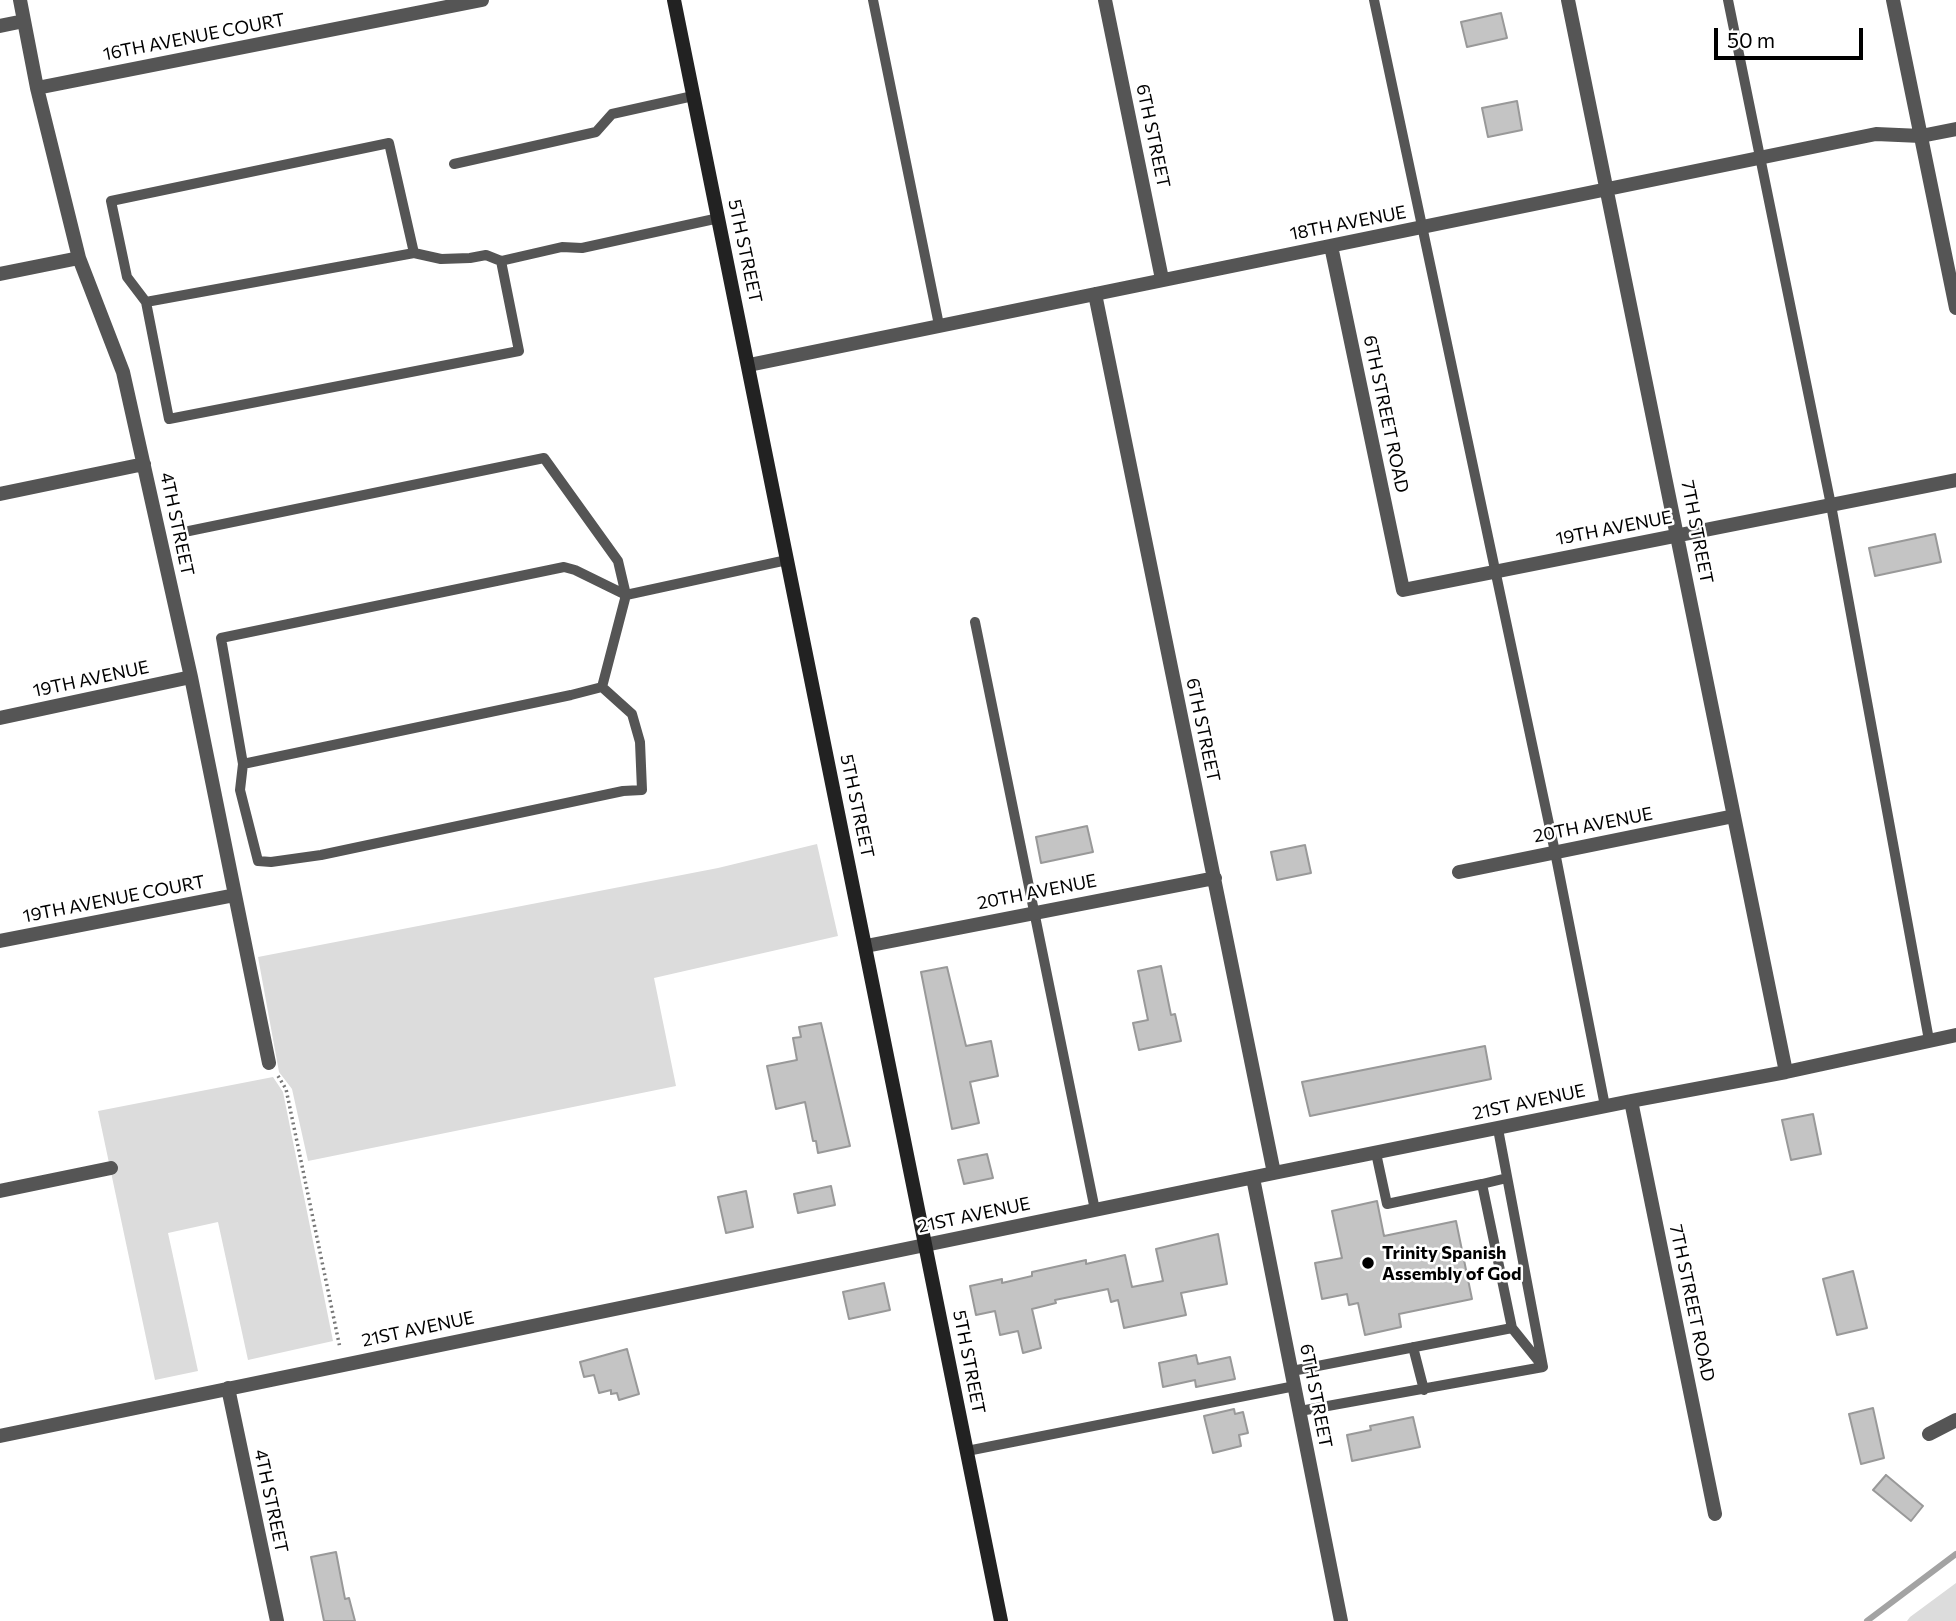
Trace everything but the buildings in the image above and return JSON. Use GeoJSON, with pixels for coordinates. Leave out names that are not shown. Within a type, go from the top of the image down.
{"type":"FeatureCollection","features":[{"type":"Feature","properties":{"kind":"main road","name":"5TH STREET"},"geometry":{"type":"LineString","coordinates":[[674,0],[1001,1621]]}},
{"type":"Feature","properties":{"kind":"street","name":"4TH STREET"},"geometry":{"type":"LineString","coordinates":[[20,0],[37,89],[79,258],[123,372],[191,677],[270,1063]]}},
{"type":"Feature","properties":{"kind":"street","name":"16TH AVENUE COURT"},"geometry":{"type":"LineString","coordinates":[[37,89],[482,0]]}},
{"type":"Feature","properties":{"kind":"street","name":"6TH STREET"},"geometry":{"type":"LineString","coordinates":[[1105,0],[1162,279]]}},
{"type":"Feature","properties":{"kind":"street","name":"7TH STREET"},"geometry":{"type":"LineString","coordinates":[[1569,0],[1786,1072]]}},
{"type":"Feature","properties":{"kind":"street"},"geometry":{"type":"LineString","coordinates":[[1893,0],[1956,308]]}},
{"type":"Feature","properties":{"kind":"street"},"geometry":{"type":"LineString","coordinates":[[0,26],[24,22]]}},
{"type":"Feature","properties":{"kind":"street","name":"18TH AVENUE"},"geometry":{"type":"LineString","coordinates":[[749,365],[1876,134],[1921,136],[1956,128]]}},
{"type":"Feature","properties":{"kind":"street","name":"6TH STREET ROAD"},"geometry":{"type":"LineString","coordinates":[[1331,246],[1403,590]]}},
{"type":"Feature","properties":{"kind":"street"},"geometry":{"type":"LineString","coordinates":[[0,274],[79,258]]}},
{"type":"Feature","properties":{"kind":"street","name":"6TH STREET"},"geometry":{"type":"LineString","coordinates":[[1095,294],[1274,1173]]}},
{"type":"Feature","properties":{"kind":"street"},"geometry":{"type":"LineString","coordinates":[[0,494],[144,464]]}},
{"type":"Feature","properties":{"kind":"street","name":"19TH AVENUE"},"geometry":{"type":"LineString","coordinates":[[1403,590],[1956,481]]}},
{"type":"Feature","properties":{"kind":"street","name":"19TH AVENUE"},"geometry":{"type":"LineString","coordinates":[[0,718],[191,677]]}},
{"type":"Feature","properties":{"kind":"street","name":"20TH AVENUE"},"geometry":{"type":"LineString","coordinates":[[1460,872],[1734,816]]}},
{"type":"Feature","properties":{"kind":"street","name":"20TH AVENUE"},"geometry":{"type":"LineString","coordinates":[[866,946],[1215,878]]}},
{"type":"Feature","properties":{"kind":"street","name":"19TH AVENUE COURT"},"geometry":{"type":"LineString","coordinates":[[0,941],[235,895]]}},
{"type":"Feature","properties":{"kind":"street","name":"21ST AVENUE"},"geometry":{"type":"LineString","coordinates":[[0,1436],[1274,1173],[1786,1072],[1956,1035]]}},
{"type":"Feature","properties":{"kind":"street","name":"7TH STREET ROAD"},"geometry":{"type":"LineString","coordinates":[[1631,1101],[1715,1514]]}},
{"type":"Feature","properties":{"kind":"street"},"geometry":{"type":"LineString","coordinates":[[0,1191],[111,1168]]}},
{"type":"Feature","properties":{"kind":"street","name":"6TH STREET"},"geometry":{"type":"LineString","coordinates":[[1253,1178],[1341,1621]]}},
{"type":"Feature","properties":{"kind":"street","name":"4TH STREET"},"geometry":{"type":"LineString","coordinates":[[228,1388],[277,1621]]}},
{"type":"Feature","properties":{"kind":"street"},"geometry":{"type":"LineString","coordinates":[[1929,1434],[1956,1420]]}},
{"type":"Feature","properties":{"kind":"lane"},"geometry":{"type":"LineString","coordinates":[[873,0],[939,325]]}},
{"type":"Feature","properties":{"kind":"lane"},"geometry":{"type":"LineString","coordinates":[[1374,0],[1555,852],[1605,1106]]}},
{"type":"Feature","properties":{"kind":"lane"},"geometry":{"type":"LineString","coordinates":[[1728,0],[1831,505],[1929,1040]]}},
{"type":"Feature","properties":{"kind":"lane"},"geometry":{"type":"LineString","coordinates":[[454,164],[596,132],[612,114],[693,96]]}},
{"type":"Feature","properties":{"kind":"lane"},"geometry":{"type":"LineString","coordinates":[[414,253],[389,143],[111,201],[127,277],[146,302],[169,419],[519,351],[501,261]]}},
{"type":"Feature","properties":{"kind":"lane"},"geometry":{"type":"LineString","coordinates":[[146,302],[414,253],[441,259],[486,255],[501,261],[562,247],[582,248],[719,218]]}},
{"type":"Feature","properties":{"kind":"lane"},"geometry":{"type":"LineString","coordinates":[[189,531],[544,458],[618,561],[625,595],[602,687]]}},
{"type":"Feature","properties":{"kind":"lane"},"geometry":{"type":"LineString","coordinates":[[602,687],[632,714],[640,742],[642,790],[623,791],[321,855],[271,862],[258,861],[240,790],[243,764],[221,638],[564,567],[625,595],[787,560]]}},
{"type":"Feature","properties":{"kind":"lane"},"geometry":{"type":"LineString","coordinates":[[975,622],[1095,1210]]}},
{"type":"Feature","properties":{"kind":"lane"},"geometry":{"type":"LineString","coordinates":[[243,764],[602,687]]}},
{"type":"Feature","properties":{"kind":"lane"},"geometry":{"type":"LineString","coordinates":[[1498,1129],[1544,1367]]}},
{"type":"Feature","properties":{"kind":"lane"},"geometry":{"type":"LineString","coordinates":[[1376,1153],[1387,1203],[1507,1178]]}},
{"type":"Feature","properties":{"kind":"lane"},"geometry":{"type":"LineString","coordinates":[[1482,1184],[1512,1328],[1544,1367]]}},
{"type":"Feature","properties":{"kind":"lane"},"geometry":{"type":"LineString","coordinates":[[1292,1371],[1512,1328]]}},
{"type":"Feature","properties":{"kind":"lane"},"geometry":{"type":"LineString","coordinates":[[1413,1347],[1424,1390]]}},
{"type":"Feature","properties":{"kind":"lane"},"geometry":{"type":"LineString","coordinates":[[1300,1411],[1544,1367]]}},
{"type":"Feature","properties":{"kind":"lane"},"geometry":{"type":"LineString","coordinates":[[967,1451],[1294,1386]]}},
{"type":"Feature","properties":{"kind":"path"},"geometry":{"type":"LineString","coordinates":[[270,1063],[286,1089],[340,1348]]}},
{"type":"Feature","properties":{"kind":"shaded area"},"geometry":{"type":"Polygon","coordinates":[[[817,844],[838,936],[654,978],[676,1086],[308,1161],[292,1089],[279,1072],[258,957],[718,868],[817,844]]]}},
{"type":"Feature","properties":{"kind":"shaded area"},"geometry":{"type":"Polygon","coordinates":[[[273,1077],[283,1092],[333,1341],[248,1360],[218,1222],[168,1233],[198,1371],[155,1380],[98,1111],[273,1077]]]}},
{"type":"Feature","properties":{"kind":"shaded area"},"geometry":{"type":"Polygon","coordinates":[[[1956,1583],[1956,1621],[1907,1621],[1910,1617],[1956,1583]]]}},
{"type":"Feature","properties":{"kind":"waterway"},"geometry":{"type":"LineString","coordinates":[[1867,1621],[1956,1554]]}},
{"type":"Feature","properties":{"kind":"place","name":"Trinity Spanish Assembly of God"},"geometry":{"type":"Point","coordinates":[1368,1263]}}]}
